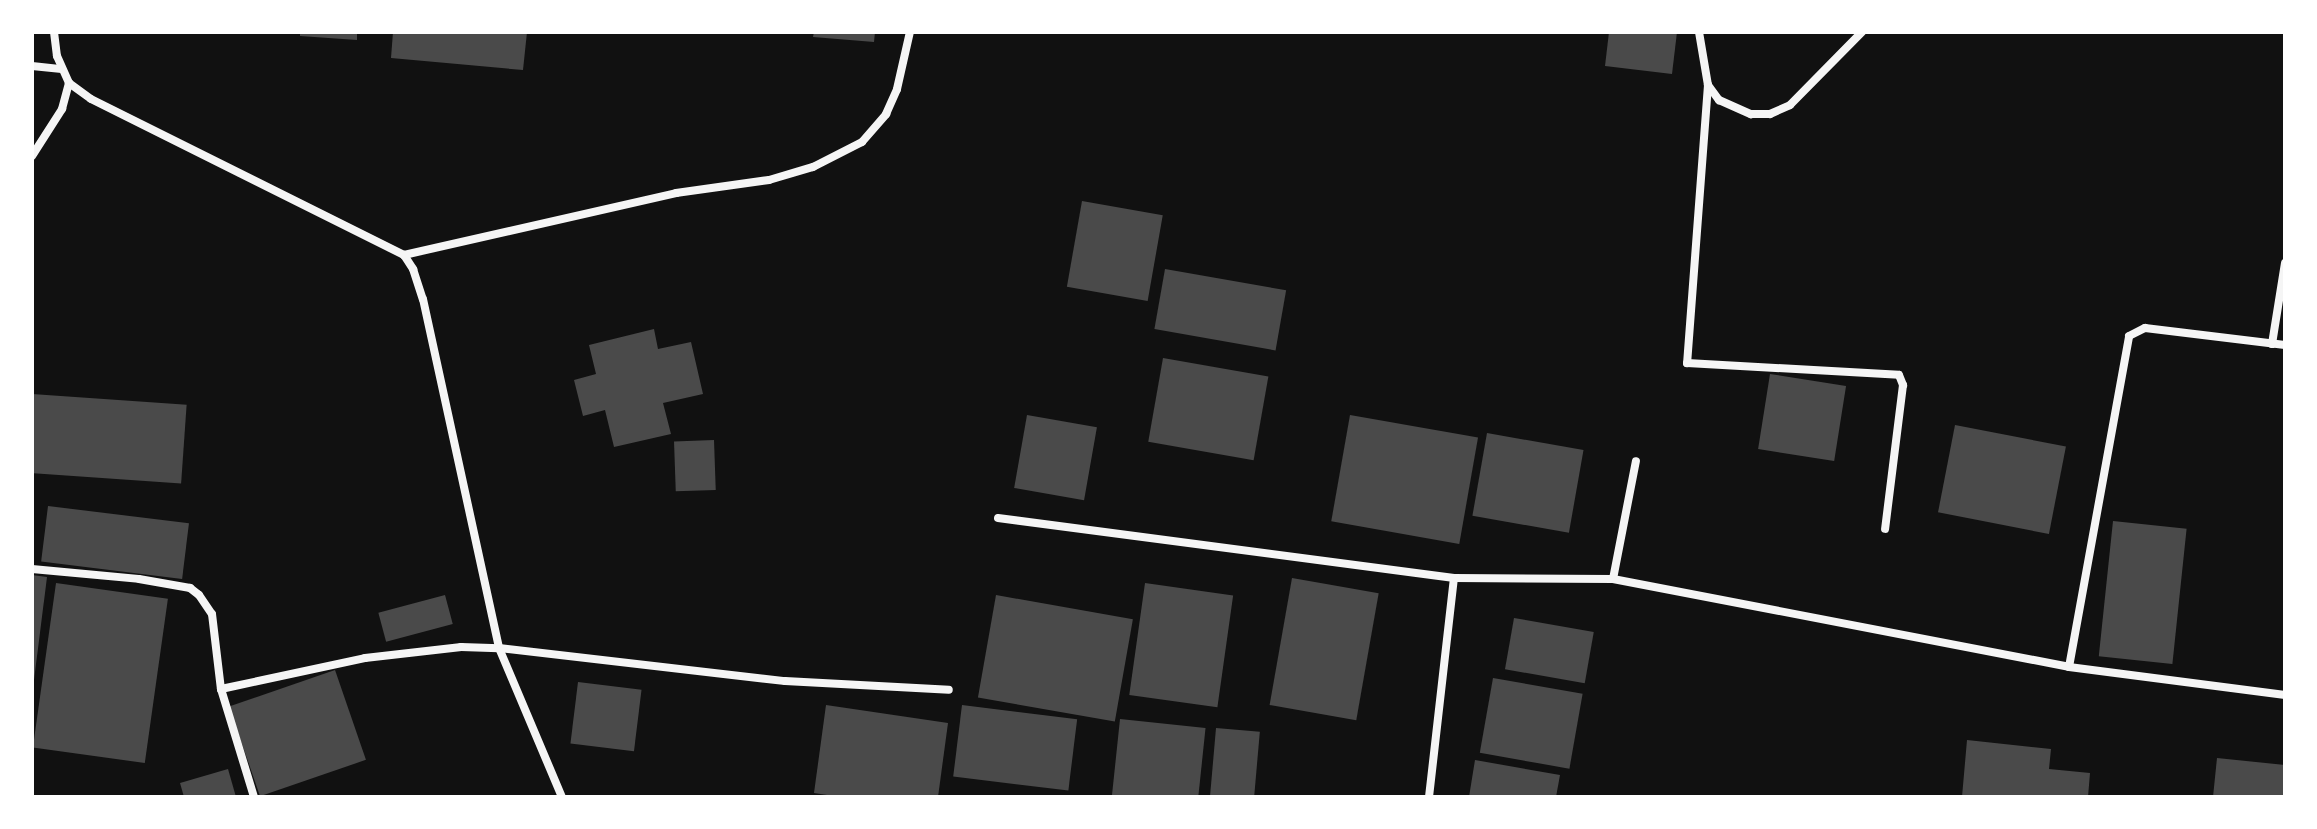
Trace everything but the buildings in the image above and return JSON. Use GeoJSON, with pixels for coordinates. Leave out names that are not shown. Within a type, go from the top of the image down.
{"type":"FeatureCollection","features":[{"type":"Feature","properties":{"kind":"street"},"geometry":{"type":"LineString","coordinates":[[54,32],[62,69],[69,83],[91,99],[404,255],[413,269],[423,299],[499,648],[562,797]]}},
{"type":"Feature","properties":{"kind":"street"},"geometry":{"type":"LineString","coordinates":[[404,255],[676,193],[769,180],[813,167],[862,142],[886,114],[897,89],[910,32]]}},
{"type":"Feature","properties":{"kind":"street"},"geometry":{"type":"LineString","coordinates":[[1699,32],[1708,85],[1687,363],[1899,375],[1903,385],[1885,529]]}},
{"type":"Feature","properties":{"kind":"street"},"geometry":{"type":"LineString","coordinates":[[1708,85],[1719,100],[1741,111],[1751,114],[1782,111],[1862,32]]}},
{"type":"Feature","properties":{"kind":"street"},"geometry":{"type":"LineString","coordinates":[[32,66],[62,69]]}},
{"type":"Feature","properties":{"kind":"street"},"geometry":{"type":"LineString","coordinates":[[32,156],[62,109],[69,83]]}},
{"type":"Feature","properties":{"kind":"street"},"geometry":{"type":"LineString","coordinates":[[2272,344],[2285,263]]}},
{"type":"Feature","properties":{"kind":"street"},"geometry":{"type":"LineString","coordinates":[[2069,667],[2129,336],[2145,328],[2285,345]]}},
{"type":"Feature","properties":{"kind":"street"},"geometry":{"type":"LineString","coordinates":[[1613,579],[1636,461]]}},
{"type":"Feature","properties":{"kind":"street"},"geometry":{"type":"LineString","coordinates":[[998,518],[1454,578],[1613,579],[2069,667],[2285,695]]}},
{"type":"Feature","properties":{"kind":"street"},"geometry":{"type":"LineString","coordinates":[[32,569],[190,588],[199,595],[212,614],[221,689],[254,797]]}},
{"type":"Feature","properties":{"kind":"street"},"geometry":{"type":"LineString","coordinates":[[1429,797],[1454,578]]}},
{"type":"Feature","properties":{"kind":"street"},"geometry":{"type":"LineString","coordinates":[[221,689],[421,649],[499,648],[785,681],[949,690]]}}]}
